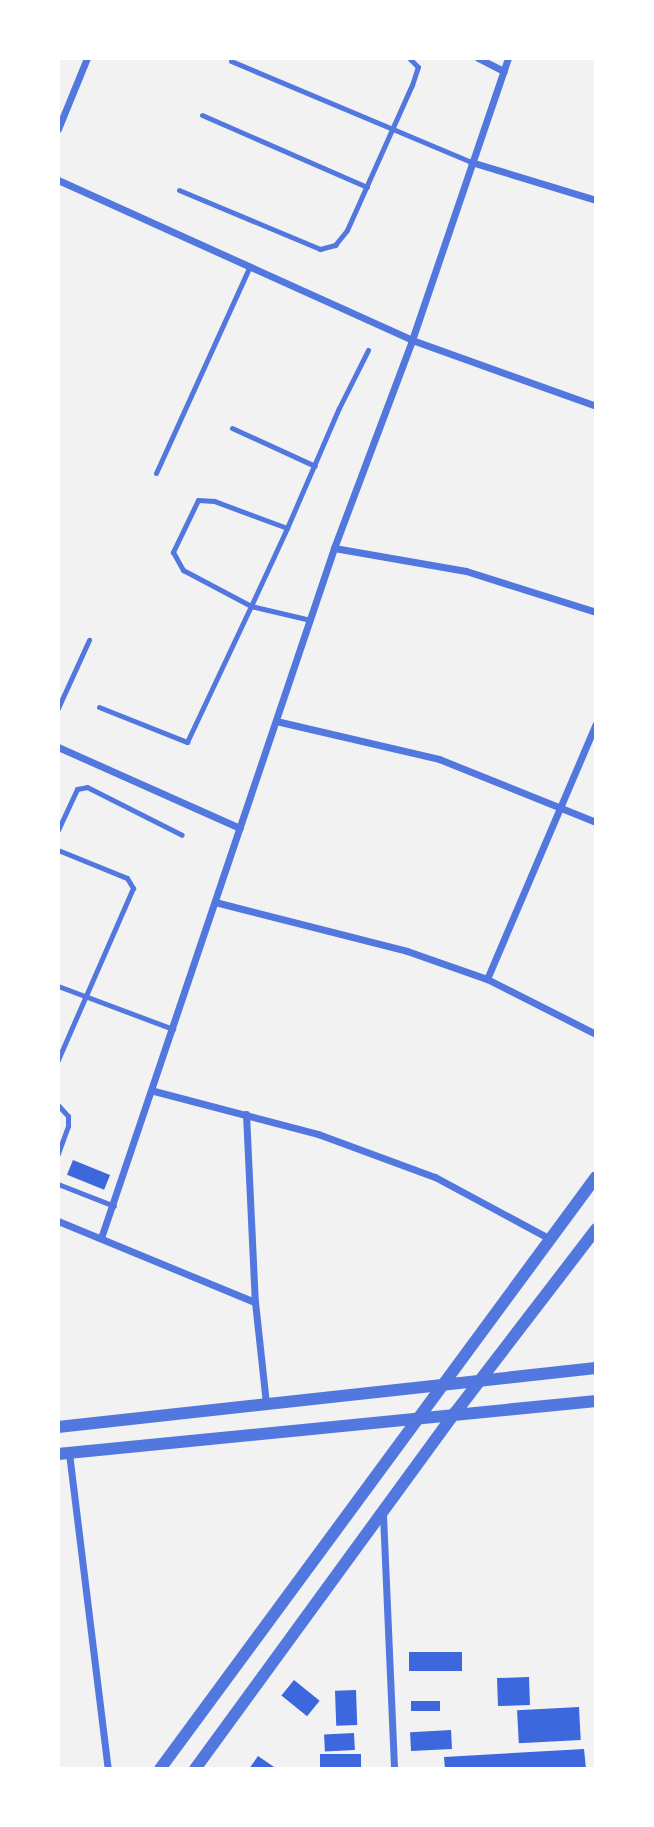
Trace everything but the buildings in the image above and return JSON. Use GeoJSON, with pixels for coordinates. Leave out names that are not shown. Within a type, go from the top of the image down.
{"type":"FeatureCollection","features":[{"type":"Feature","properties":{"kind":"street"},"geometry":{"type":"LineString","coordinates":[[58,128],[87,58]]}},
{"type":"Feature","properties":{"kind":"street"},"geometry":{"type":"LineString","coordinates":[[478,58],[504,71]]}},
{"type":"Feature","properties":{"kind":"street"},"geometry":{"type":"LineString","coordinates":[[101,1238],[154,1091],[334,548],[412,340],[508,58]]}},
{"type":"Feature","properties":{"kind":"street"},"geometry":{"type":"LineString","coordinates":[[471,162],[596,200]]}},
{"type":"Feature","properties":{"kind":"street"},"geometry":{"type":"LineString","coordinates":[[58,180],[412,340],[596,406]]}},
{"type":"Feature","properties":{"kind":"street"},"geometry":{"type":"LineString","coordinates":[[334,548],[466,571],[596,612]]}},
{"type":"Feature","properties":{"kind":"street"},"geometry":{"type":"LineString","coordinates":[[276,721],[439,759],[560,805],[596,822]]}},
{"type":"Feature","properties":{"kind":"street"},"geometry":{"type":"LineString","coordinates":[[487,979],[596,724]]}},
{"type":"Feature","properties":{"kind":"street"},"geometry":{"type":"LineString","coordinates":[[58,747],[240,828]]}},
{"type":"Feature","properties":{"kind":"street"},"geometry":{"type":"LineString","coordinates":[[215,902],[407,951],[487,979],[596,1034]]}},
{"type":"Feature","properties":{"kind":"street"},"geometry":{"type":"LineString","coordinates":[[154,1091],[318,1134],[435,1177],[550,1238]]}},
{"type":"Feature","properties":{"kind":"street"},"geometry":{"type":"LineString","coordinates":[[246,1114],[255,1302],[267,1404]]}},
{"type":"Feature","properties":{"kind":"street"},"geometry":{"type":"LineString","coordinates":[[160,1769],[596,1177]]}},
{"type":"Feature","properties":{"kind":"street"},"geometry":{"type":"LineString","coordinates":[[58,1220],[255,1302]]}},
{"type":"Feature","properties":{"kind":"street"},"geometry":{"type":"LineString","coordinates":[[195,1769],[455,1413],[596,1229]]}},
{"type":"Feature","properties":{"kind":"street"},"geometry":{"type":"LineString","coordinates":[[58,1427],[596,1368]]}},
{"type":"Feature","properties":{"kind":"street"},"geometry":{"type":"LineString","coordinates":[[108,1769],[63,1453],[596,1401]]}},
{"type":"Feature","properties":{"kind":"street"},"geometry":{"type":"LineString","coordinates":[[383,1512],[394,1769]]}},
{"type":"Feature","properties":{"kind":"lane"},"geometry":{"type":"LineString","coordinates":[[179,190],[320,249],[335,245],[347,230],[418,67],[409,58]]}},
{"type":"Feature","properties":{"kind":"lane"},"geometry":{"type":"LineString","coordinates":[[231,61],[471,162]]}},
{"type":"Feature","properties":{"kind":"lane"},"geometry":{"type":"LineString","coordinates":[[202,116],[367,187]]}},
{"type":"Feature","properties":{"kind":"lane"},"geometry":{"type":"LineString","coordinates":[[156,473],[249,268]]}},
{"type":"Feature","properties":{"kind":"lane"},"geometry":{"type":"LineString","coordinates":[[99,707],[187,743],[368,350]]}},
{"type":"Feature","properties":{"kind":"lane"},"geometry":{"type":"LineString","coordinates":[[232,428],[315,466]]}},
{"type":"Feature","properties":{"kind":"lane"},"geometry":{"type":"LineString","coordinates":[[287,528],[214,500],[198,500],[185,521],[173,552],[183,570],[251,606],[310,620]]}},
{"type":"Feature","properties":{"kind":"lane"},"geometry":{"type":"LineString","coordinates":[[58,708],[89,640]]}},
{"type":"Feature","properties":{"kind":"lane"},"geometry":{"type":"LineString","coordinates":[[58,830],[77,789],[88,787],[182,835]]}},
{"type":"Feature","properties":{"kind":"lane"},"geometry":{"type":"LineString","coordinates":[[58,850],[127,877],[133,888],[58,1060]]}},
{"type":"Feature","properties":{"kind":"lane"},"geometry":{"type":"LineString","coordinates":[[58,986],[174,1030]]}},
{"type":"Feature","properties":{"kind":"lane"},"geometry":{"type":"LineString","coordinates":[[58,1105],[68,1116],[68,1126],[58,1154]]}},
{"type":"Feature","properties":{"kind":"lane"},"geometry":{"type":"LineString","coordinates":[[58,1184],[114,1206]]}}]}
